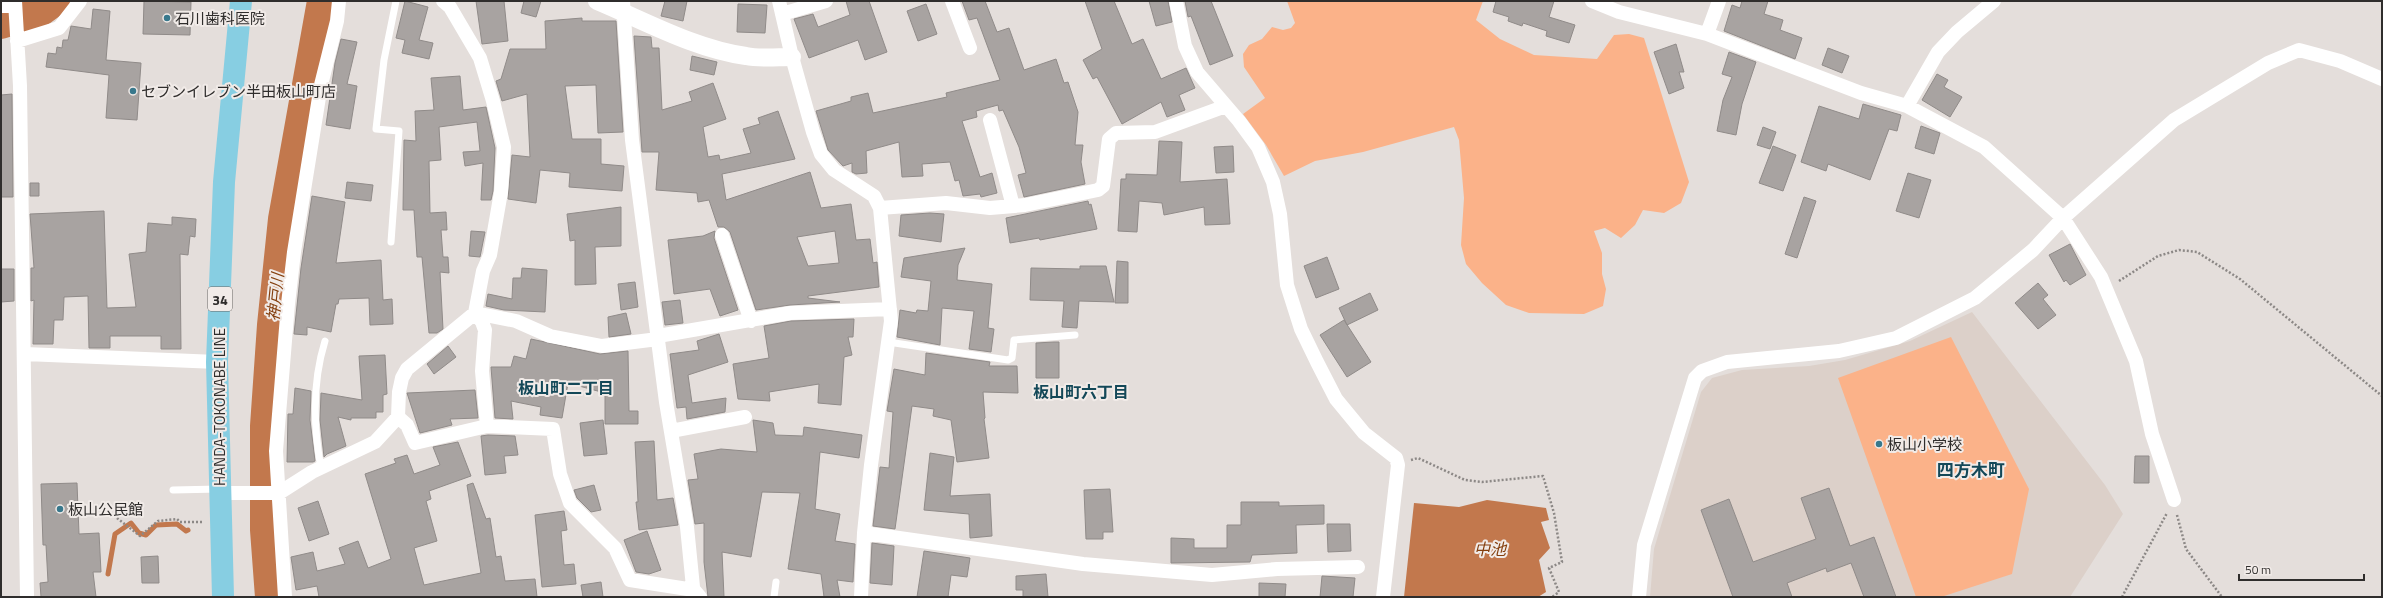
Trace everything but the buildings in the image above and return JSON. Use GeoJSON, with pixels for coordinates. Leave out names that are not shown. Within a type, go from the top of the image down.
{"type":"FeatureCollection","features":[{"type":"Feature","properties":{"kind":"main road","name":"HANDA-TOKONABE LINE"},"geometry":{"type":"LineString","coordinates":[[223,597],[217,362],[224,182],[241,1]]}},
{"type":"Feature","properties":{"kind":"street"},"geometry":{"type":"LineString","coordinates":[[17,38],[59,28],[80,1]]}},
{"type":"Feature","properties":{"kind":"street"},"geometry":{"type":"LineString","coordinates":[[285,597],[277,493],[276,451],[292,267],[321,85],[337,21],[339,1]]}},
{"type":"Feature","properties":{"kind":"street"},"geometry":{"type":"LineString","coordinates":[[220,491],[277,493],[321,468],[375,442],[398,417],[399,392],[402,378],[408,369],[475,313],[483,271],[490,256],[501,192],[504,147],[480,58],[450,7],[443,1]]}},
{"type":"Feature","properties":{"kind":"street"},"geometry":{"type":"LineString","coordinates":[[597,1],[624,7],[685,38],[722,51],[747,56],[792,57]]}},
{"type":"Feature","properties":{"kind":"street"},"geometry":{"type":"LineString","coordinates":[[826,1],[781,8],[792,57],[822,154],[834,170],[874,196],[880,208],[892,321],[888,342],[864,533],[861,597]]}},
{"type":"Feature","properties":{"kind":"street"},"geometry":{"type":"LineString","coordinates":[[952,1],[970,48]]}},
{"type":"Feature","properties":{"kind":"street"},"geometry":{"type":"LineString","coordinates":[[1176,1],[1185,46],[1197,72],[1258,147],[1274,182],[1280,214],[1287,285],[1301,329],[1336,399],[1364,433],[1396,458],[1398,465],[1383,597]]}},
{"type":"Feature","properties":{"kind":"street"},"geometry":{"type":"LineString","coordinates":[[1592,1],[1618,12],[1707,34],[1861,93],[1907,106],[1984,147],[2064,218],[2101,277],[2136,361],[2152,434],[2174,500]]}},
{"type":"Feature","properties":{"kind":"street"},"geometry":{"type":"LineString","coordinates":[[1707,34],[1719,1]]}},
{"type":"Feature","properties":{"kind":"street"},"geometry":{"type":"LineString","coordinates":[[1907,106],[1938,52],[1957,32],[1994,1]]}},
{"type":"Feature","properties":{"kind":"street"},"geometry":{"type":"LineString","coordinates":[[11,4],[17,38],[20,86],[25,354],[26,597]]}},
{"type":"Feature","properties":{"kind":"street"},"geometry":{"type":"LineString","coordinates":[[398,417],[406,425],[415,443],[487,426],[553,429],[560,474],[570,503],[615,548],[630,580],[696,595],[658,338],[632,140],[624,7]]}},
{"type":"Feature","properties":{"kind":"street"},"geometry":{"type":"LineString","coordinates":[[1639,597],[1644,545],[1695,378],[1702,371],[1727,362],[1840,351],[1896,338],[1975,298],[2033,250],[2064,218],[2174,120],[2268,63],[2299,50],[2340,61],[2382,79]]}},
{"type":"Feature","properties":{"kind":"street"},"geometry":{"type":"LineString","coordinates":[[880,208],[946,203],[990,208],[1013,206],[1098,190],[1103,186],[1109,139],[1116,133],[1155,132],[1226,106]]}},
{"type":"Feature","properties":{"kind":"street"},"geometry":{"type":"LineString","coordinates":[[990,120],[1013,206]]}},
{"type":"Feature","properties":{"kind":"street"},"geometry":{"type":"LineString","coordinates":[[722,235],[751,321]]}},
{"type":"Feature","properties":{"kind":"street"},"geometry":{"type":"LineString","coordinates":[[475,313],[516,321],[550,336],[602,346],[658,338],[797,313],[890,309]]}},
{"type":"Feature","properties":{"kind":"street"},"geometry":{"type":"LineString","coordinates":[[475,313],[482,322],[485,330],[482,371],[487,426]]}},
{"type":"Feature","properties":{"kind":"street"},"geometry":{"type":"LineString","coordinates":[[25,354],[217,362]]}},
{"type":"Feature","properties":{"kind":"street"},"geometry":{"type":"LineString","coordinates":[[671,430],[745,417]]}},
{"type":"Feature","properties":{"kind":"street"},"geometry":{"type":"LineString","coordinates":[[864,533],[1083,564],[1212,575],[1277,568],[1358,567]]}},
{"type":"Feature","properties":{"kind":"lane"},"geometry":{"type":"LineString","coordinates":[[391,242],[399,131],[376,128],[384,60],[396,1]]}},
{"type":"Feature","properties":{"kind":"lane"},"geometry":{"type":"LineString","coordinates":[[888,342],[1008,360],[1012,358],[1014,340],[1075,335]]}},
{"type":"Feature","properties":{"kind":"lane"},"geometry":{"type":"LineString","coordinates":[[321,468],[315,435],[315,408],[317,380],[324,341]]}},
{"type":"Feature","properties":{"kind":"lane"},"geometry":{"type":"LineString","coordinates":[[173,490],[220,491]]}},
{"type":"Feature","properties":{"kind":"lane"},"geometry":{"type":"LineString","coordinates":[[774,597],[776,582]]}},
{"type":"Feature","properties":{"kind":"path"},"geometry":{"type":"LineString","coordinates":[[2101,277],[2108,282],[2122,280],[2158,256],[2178,250],[2197,252],[2240,278],[2382,396]]}},
{"type":"Feature","properties":{"kind":"path"},"geometry":{"type":"LineString","coordinates":[[1406,466],[1409,460],[1418,458],[1465,480],[1482,482],[1543,476],[1554,513],[1562,562],[1550,568],[1559,592],[1552,597]]}},
{"type":"Feature","properties":{"kind":"path"},"geometry":{"type":"LineString","coordinates":[[2122,597],[2174,500]]}},
{"type":"Feature","properties":{"kind":"path"},"geometry":{"type":"LineString","coordinates":[[2174,500],[2179,528],[2186,549],[2222,597]]}},
{"type":"Feature","properties":{"kind":"path"},"geometry":{"type":"LineString","coordinates":[[117,518],[140,536],[158,521],[177,519],[180,522],[202,522]]}},
{"type":"Feature","properties":{"kind":"shaded area"},"geometry":{"type":"Polygon","coordinates":[[[1287,1],[1483,1],[1476,20],[1500,39],[1534,55],[1597,59],[1614,35],[1629,34],[1644,38],[1689,182],[1681,203],[1664,213],[1643,210],[1635,225],[1621,238],[1605,228],[1594,231],[1602,253],[1602,274],[1606,289],[1603,306],[1584,314],[1529,313],[1506,305],[1482,283],[1466,264],[1461,245],[1464,198],[1459,140],[1454,127],[1363,152],[1315,161],[1284,176],[1266,145],[1243,114],[1265,98],[1244,67],[1243,54],[1249,45],[1262,39],[1272,27],[1283,30],[1291,28],[1295,23],[1287,1]]]}},
{"type":"Feature","properties":{"kind":"shaded area","name":"板山小学校"},"geometry":{"type":"Polygon","coordinates":[[[1972,312],[2105,485],[2123,514],[2070,597],[1650,597],[1654,549],[1701,392],[1712,378],[1742,370],[1809,366],[1845,360],[1910,341],[1972,312]]]}},
{"type":"Feature","properties":{"kind":"shaded area"},"geometry":{"type":"Polygon","coordinates":[[[1951,337],[2029,489],[2012,574],[1941,597],[1916,597],[1838,378],[1951,337]]]}},
{"type":"Feature","properties":{"kind":"water","name":"中池"},"geometry":{"type":"Polygon","coordinates":[[[1487,500],[1546,508],[1549,520],[1541,522],[1550,548],[1539,560],[1546,592],[1538,597],[1404,597],[1414,503],[1459,507],[1487,500]]]}},
{"type":"Feature","properties":{"kind":"waterway"},"geometry":{"type":"LineString","coordinates":[[1,24],[40,12],[55,1]]}},
{"type":"Feature","properties":{"kind":"waterway","name":"神戸川"},"geometry":{"type":"LineString","coordinates":[[270,597],[265,530],[265,426],[272,325],[283,219],[322,1]]}},
{"type":"Feature","properties":{"kind":"waterway"},"geometry":{"type":"LineString","coordinates":[[108,574],[115,534],[131,523],[139,533],[146,535],[156,525],[177,524],[186,531],[188,530]]}},
{"type":"Feature","properties":{"kind":"place","name":"石川歯科医院"},"geometry":{"type":"Point","coordinates":[167,18]}},
{"type":"Feature","properties":{"kind":"place","name":"セブンイレブン半田板山町店"},"geometry":{"type":"Point","coordinates":[133,91]}},
{"type":"Feature","properties":{"kind":"place","name":"板山小学校"},"geometry":{"type":"Point","coordinates":[1879,444]}},
{"type":"Feature","properties":{"kind":"place","name":"板山公民館"},"geometry":{"type":"Point","coordinates":[60,509]}},
{"type":"Feature","properties":{"kind":"district","name":"板山町二丁目"},"geometry":{"type":"Point","coordinates":[566,388]}},
{"type":"Feature","properties":{"kind":"district","name":"板山町六丁目"},"geometry":{"type":"Point","coordinates":[1081,392]}},
{"type":"Feature","properties":{"kind":"district","name":"四方木町"},"geometry":{"type":"Point","coordinates":[1971,470]}}]}
